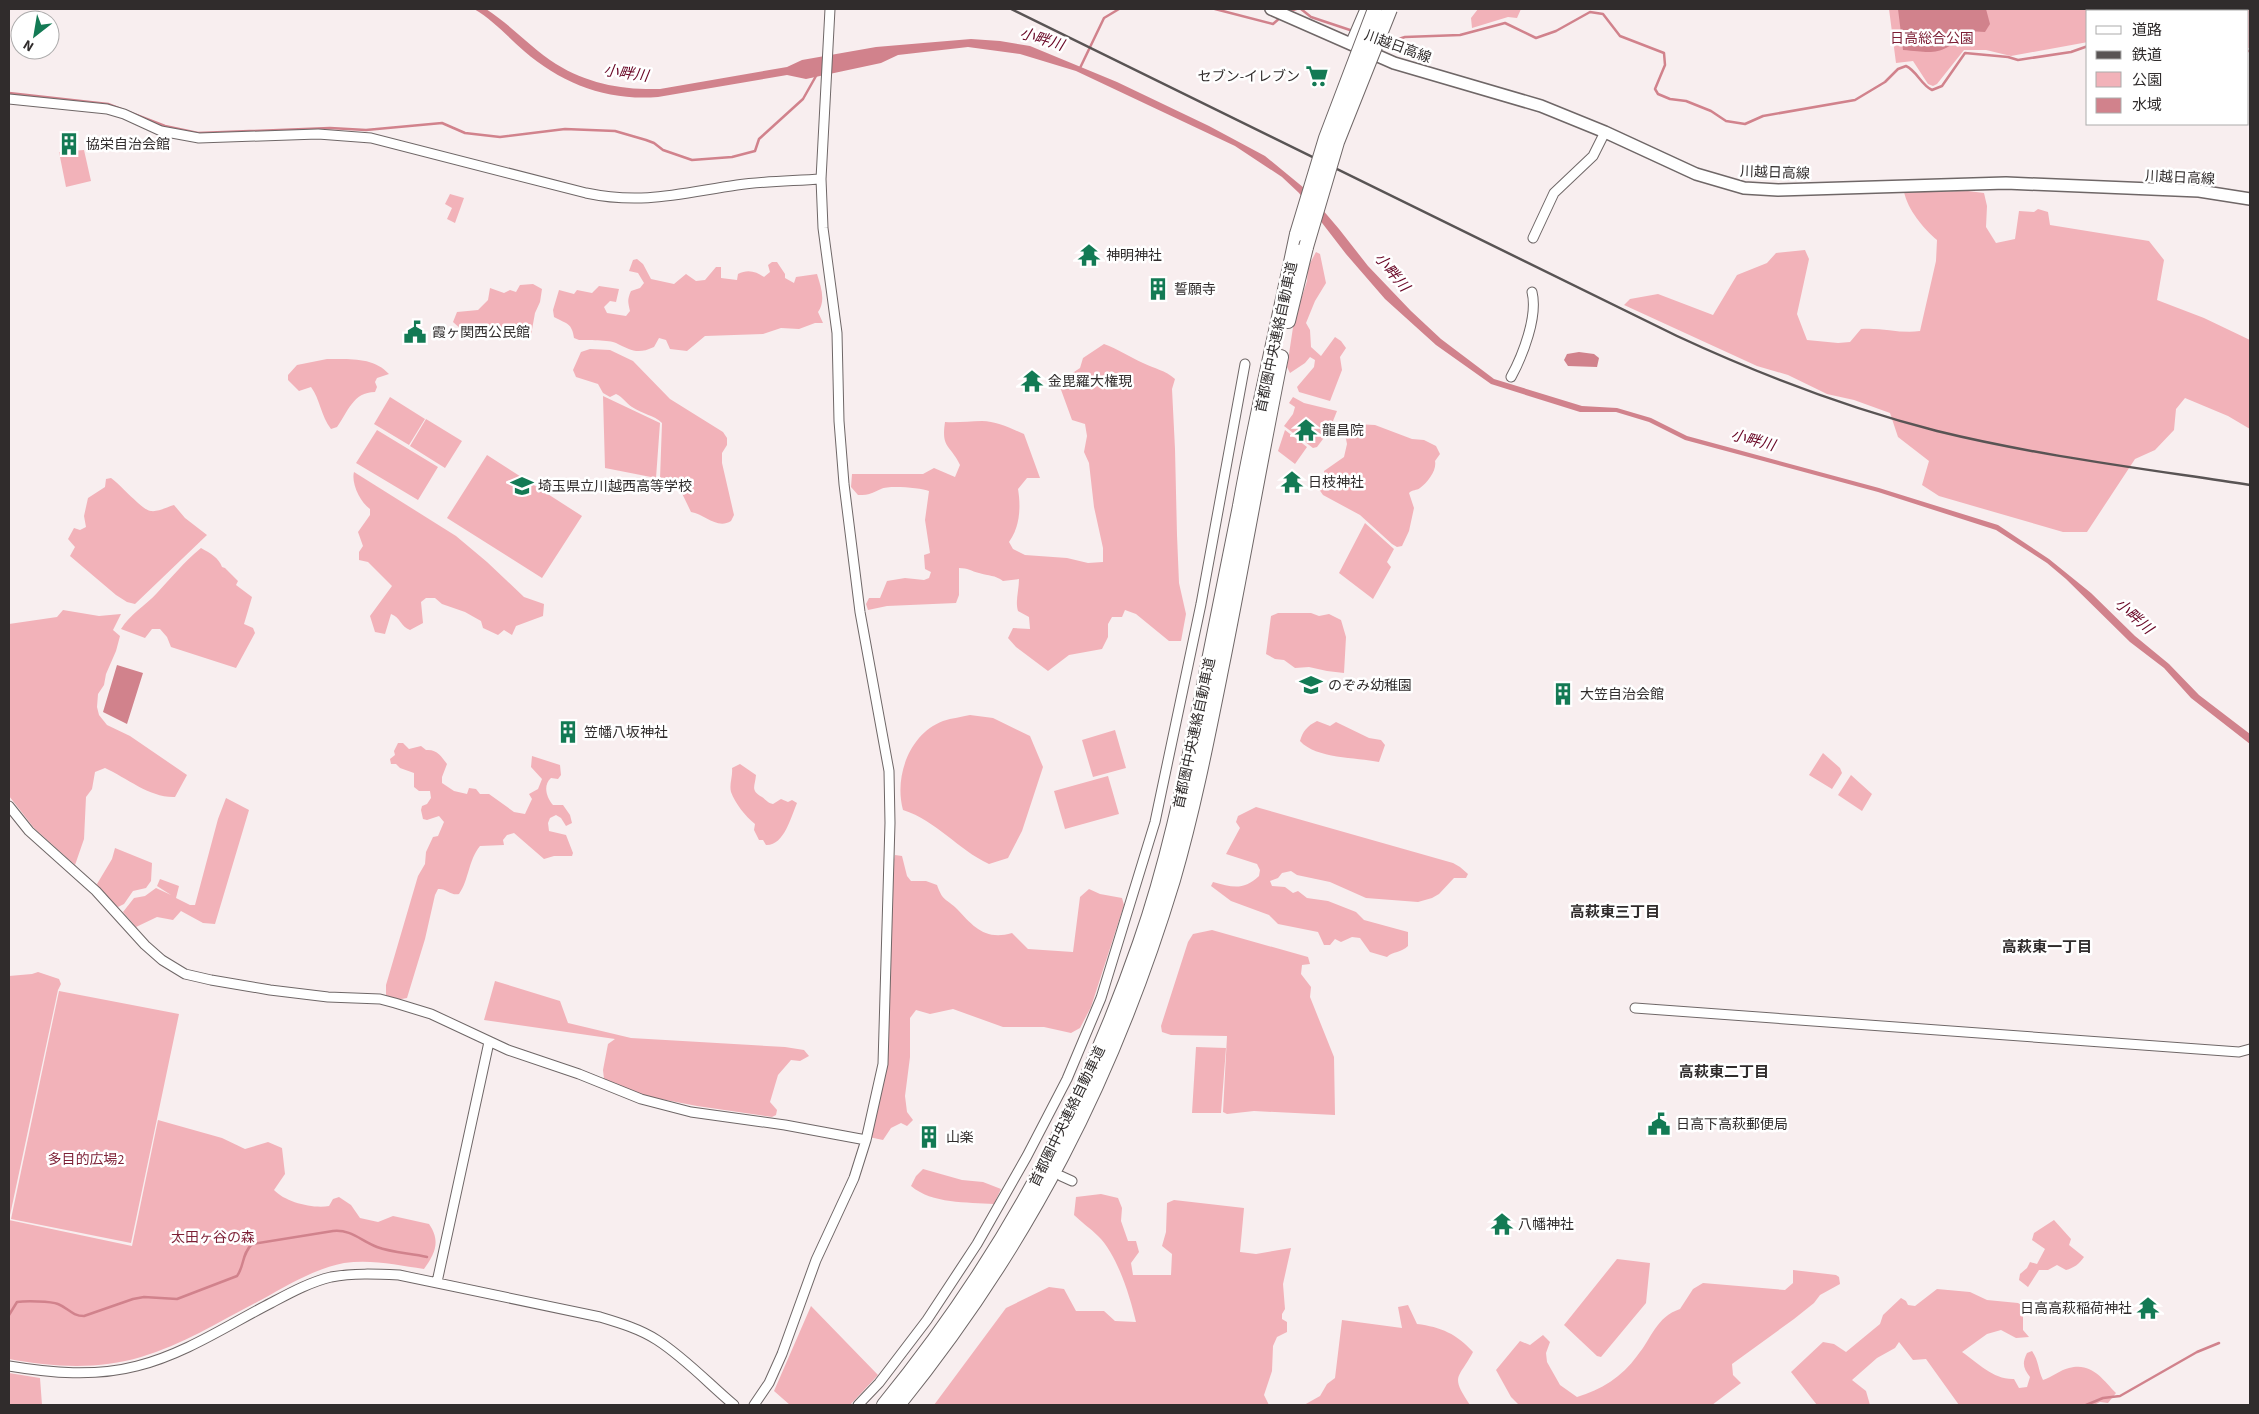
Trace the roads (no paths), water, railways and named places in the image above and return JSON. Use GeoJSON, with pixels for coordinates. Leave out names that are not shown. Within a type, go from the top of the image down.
{"type":"FeatureCollection","features":[{"type":"Feature","properties":{"kind":"highway","name":"首都圏中央連絡自動車道"},"geometry":{"type":"LineString","coordinates":[[884,1405],[938,1336],[972,1287],[1036,1182],[1097,1057],[1141,941],[1183,792],[1224,592],[1240,503],[1298,234],[1326,138],[1376,9]]}},
{"type":"Feature","properties":{"kind":"highway","name":"首都圏中央連絡自動車道"},"geometry":{"type":"LineString","coordinates":[[898,1405],[977,1300],[1036,1205],[1083,1118],[1111,1056],[1132,1002],[1173,880],[1190,817],[1214,708],[1283,345],[1306,246],[1337,142],[1390,9]]}},
{"type":"Feature","properties":{"kind":"main road","name":"川越日高線"},"geometry":{"type":"LineString","coordinates":[[1274,10],[1394,63],[1541,106],[1605,132],[1696,174],[1744,188],[1778,190],[2015,183],[2199,191],[2250,199]]}},
{"type":"Feature","properties":{"kind":"street"},"geometry":{"type":"LineString","coordinates":[[754,1405],[769,1383],[782,1354],[816,1260],[849,1190],[866,1140],[883,1064],[890,823],[889,771],[865,644],[844,484],[839,421],[837,333],[823,228],[821,179],[830,9]]}},
{"type":"Feature","properties":{"kind":"street"},"geometry":{"type":"LineString","coordinates":[[1350,44],[1365,9]]}},
{"type":"Feature","properties":{"kind":"street"},"geometry":{"type":"LineString","coordinates":[[9,99],[107,109],[124,114],[161,131],[199,138],[318,134],[371,138],[602,196],[657,199],[739,185],[821,179]]}},
{"type":"Feature","properties":{"kind":"street"},"geometry":{"type":"LineString","coordinates":[[1532,238],[1554,193],[1593,156],[1605,132]]}},
{"type":"Feature","properties":{"kind":"street"},"geometry":{"type":"LineString","coordinates":[[1512,377],[1519,364],[1527,338],[1534,299],[1532,292]]}},
{"type":"Feature","properties":{"kind":"street"},"geometry":{"type":"LineString","coordinates":[[858,1405],[879,1383],[927,1320],[977,1244],[1027,1156],[1067,1079],[1100,998],[1152,830],[1201,604],[1245,364]]}},
{"type":"Feature","properties":{"kind":"street"},"geometry":{"type":"LineString","coordinates":[[9,806],[29,830],[96,891],[145,945],[180,972],[211,980],[270,990],[328,997],[380,999],[431,1014],[489,1042],[579,1074],[641,1100],[691,1112],[785,1125],[866,1140]]}},
{"type":"Feature","properties":{"kind":"street"},"geometry":{"type":"LineString","coordinates":[[1635,1008],[2239,1052],[2250,1049]]}},
{"type":"Feature","properties":{"kind":"street"},"geometry":{"type":"LineString","coordinates":[[437,1282],[489,1042]]}},
{"type":"Feature","properties":{"kind":"street"},"geometry":{"type":"LineString","coordinates":[[1027,1156],[1038,1162]]}},
{"type":"Feature","properties":{"kind":"street"},"geometry":{"type":"LineString","coordinates":[[1061,1176],[1072,1181]]}},
{"type":"Feature","properties":{"kind":"street"},"geometry":{"type":"LineString","coordinates":[[9,1366],[40,1371],[87,1374],[137,1366],[181,1350],[301,1288],[330,1278],[367,1273],[399,1275],[437,1282],[600,1317],[627,1325],[656,1339],[670,1349],[734,1405]]}},
{"type":"Feature","properties":{"kind":"water"},"geometry":{"type":"Polygon","coordinates":[[[474,9],[486,9],[547,58],[568,71],[593,81],[619,87],[660,89],[787,67],[802,60],[876,47],[971,39],[1030,46],[1117,82],[1209,126],[1265,156],[1304,188],[1368,266],[1411,311],[1441,339],[1494,379],[1582,406],[1617,408],[1651,418],[1687,436],[1879,488],[1998,525],[2049,559],[2091,593],[2135,636],[2169,664],[2199,695],[2250,734],[2250,744],[2191,698],[2164,668],[2130,642],[2066,579],[2047,563],[1996,530],[1878,492],[1685,440],[1649,422],[1616,412],[1580,412],[1491,384],[1436,345],[1385,299],[1346,254],[1299,193],[1282,177],[1235,146],[1076,71],[1020,54],[968,47],[898,55],[881,63],[806,79],[787,75],[658,97],[639,98],[603,93],[586,88],[554,73],[524,51],[494,23],[474,9]]]}},
{"type":"Feature","properties":{"kind":"water"},"geometry":{"type":"Polygon","coordinates":[[[1898,9],[1986,9],[1990,24],[1985,32],[1967,31],[1951,45],[1938,51],[1903,50],[1898,9]]]}},
{"type":"Feature","properties":{"kind":"water"},"geometry":{"type":"Polygon","coordinates":[[[1579,352],[1594,354],[1599,358],[1597,367],[1568,366],[1564,360],[1567,354],[1579,352]]]}},
{"type":"Feature","properties":{"kind":"water"},"geometry":{"type":"Polygon","coordinates":[[[117,665],[143,673],[127,724],[103,712],[117,665]]]}},
{"type":"Feature","properties":{"kind":"waterway"},"geometry":{"type":"LineString","coordinates":[[1080,68],[1104,18],[1119,9]]}},
{"type":"Feature","properties":{"kind":"waterway"},"geometry":{"type":"LineString","coordinates":[[1215,9],[1273,24],[1281,17]]}},
{"type":"Feature","properties":{"kind":"waterway"},"geometry":{"type":"LineString","coordinates":[[1287,12],[1296,9]]}},
{"type":"Feature","properties":{"kind":"waterway"},"geometry":{"type":"LineString","coordinates":[[1301,9],[1311,17],[1353,31]]}},
{"type":"Feature","properties":{"kind":"waterway"},"geometry":{"type":"LineString","coordinates":[[1383,39],[1392,41],[1405,37],[1460,35],[1505,23],[1536,38],[1556,31],[1590,12],[1603,14],[1620,36],[1664,53],[1665,65],[1655,89],[1658,94],[1670,99],[1686,101],[1711,111],[1726,121],[1745,124],[1763,116],[1855,100],[1885,82],[1898,69],[1906,66],[1932,90],[1942,86],[1965,53],[2008,57],[2018,60],[2071,52],[2086,47]]}},
{"type":"Feature","properties":{"kind":"waterway"},"geometry":{"type":"LineString","coordinates":[[9,93],[108,104],[165,126],[198,133],[330,128],[366,130],[442,123],[465,133],[500,137],[565,129],[615,131],[654,143],[663,150],[692,160],[732,157],[755,151],[759,139],[803,99],[816,76]]}},
{"type":"Feature","properties":{"kind":"waterway"},"geometry":{"type":"LineString","coordinates":[[9,1315],[17,1302],[55,1303],[76,1315],[84,1316],[133,1299],[144,1297],[177,1299],[237,1276],[246,1252],[252,1244],[333,1231],[351,1234],[383,1249],[427,1257]]}},
{"type":"Feature","properties":{"kind":"waterway"},"geometry":{"type":"LineString","coordinates":[[2086,1405],[2103,1398],[2120,1396],[2197,1352],[2219,1343]]}},
{"type":"Feature","properties":{"kind":"railway"},"geometry":{"type":"LineString","coordinates":[[1011,9],[1677,336],[1805,390],[1903,422],[1975,440],[2093,461],[2250,485]]}},
{"type":"Feature","properties":{"kind":"place","name":"セブン-イレブン"},"geometry":{"type":"Point","coordinates":[1317,76]}},
{"type":"Feature","properties":{"kind":"place","name":"協栄自治会館"},"geometry":{"type":"Point","coordinates":[69,144]}},
{"type":"Feature","properties":{"kind":"place","name":"神明神社"},"geometry":{"type":"Point","coordinates":[1089,255]}},
{"type":"Feature","properties":{"kind":"place","name":"誓願寺"},"geometry":{"type":"Point","coordinates":[1158,289]}},
{"type":"Feature","properties":{"kind":"place","name":"霞ヶ関西公民館"},"geometry":{"type":"Point","coordinates":[415,332]}},
{"type":"Feature","properties":{"kind":"place","name":"金毘羅大権現"},"geometry":{"type":"Point","coordinates":[1032,381]}},
{"type":"Feature","properties":{"kind":"place","name":"龍昌院"},"geometry":{"type":"Point","coordinates":[1306,430]}},
{"type":"Feature","properties":{"kind":"place","name":"日枝神社"},"geometry":{"type":"Point","coordinates":[1292,482]}},
{"type":"Feature","properties":{"kind":"place","name":"埼玉県立川越西高等学校"},"geometry":{"type":"Point","coordinates":[522,486]}},
{"type":"Feature","properties":{"kind":"place","name":"のぞみ幼稚園"},"geometry":{"type":"Point","coordinates":[1311,685]}},
{"type":"Feature","properties":{"kind":"place","name":"大笠自治会館"},"geometry":{"type":"Point","coordinates":[1563,694]}},
{"type":"Feature","properties":{"kind":"place","name":"笠幡八坂神社"},"geometry":{"type":"Point","coordinates":[568,732]}},
{"type":"Feature","properties":{"kind":"place","name":"日高下高萩郵便局"},"geometry":{"type":"Point","coordinates":[1659,1124]}},
{"type":"Feature","properties":{"kind":"place","name":"山楽"},"geometry":{"type":"Point","coordinates":[929,1137]}},
{"type":"Feature","properties":{"kind":"place","name":"八幡神社"},"geometry":{"type":"Point","coordinates":[1502,1224]}},
{"type":"Feature","properties":{"kind":"place","name":"日高高萩稲荷神社"},"geometry":{"type":"Point","coordinates":[2148,1308]}},
{"type":"Feature","properties":{"kind":"district","name":"高萩東三丁目"},"geometry":{"type":"Point","coordinates":[1615,912]}},
{"type":"Feature","properties":{"kind":"district","name":"高萩東一丁目"},"geometry":{"type":"Point","coordinates":[2047,947]}},
{"type":"Feature","properties":{"kind":"district","name":"高萩東二丁目"},"geometry":{"type":"Point","coordinates":[1724,1072]}},
{"type":"Feature","properties":{"kind":"park label","name":"日高総合公園"},"geometry":{"type":"Point","coordinates":[1932,38]}},
{"type":"Feature","properties":{"kind":"park label","name":"多目的広場2"},"geometry":{"type":"Point","coordinates":[86,1159]}},
{"type":"Feature","properties":{"kind":"park label","name":"太田ヶ谷の森"},"geometry":{"type":"Point","coordinates":[213,1237]}},
{"type":"Feature","properties":{"kind":"water label","name":"小畔川"},"geometry":{"type":"Point","coordinates":[1042,39]}},
{"type":"Feature","properties":{"kind":"water label","name":"小畔川"},"geometry":{"type":"Point","coordinates":[626,73]}},
{"type":"Feature","properties":{"kind":"water label","name":"小畔川"},"geometry":{"type":"Point","coordinates":[1392,272]}},
{"type":"Feature","properties":{"kind":"water label","name":"小畔川"},"geometry":{"type":"Point","coordinates":[1753,440]}},
{"type":"Feature","properties":{"kind":"water label","name":"小畔川"},"geometry":{"type":"Point","coordinates":[2134,616]}}]}
